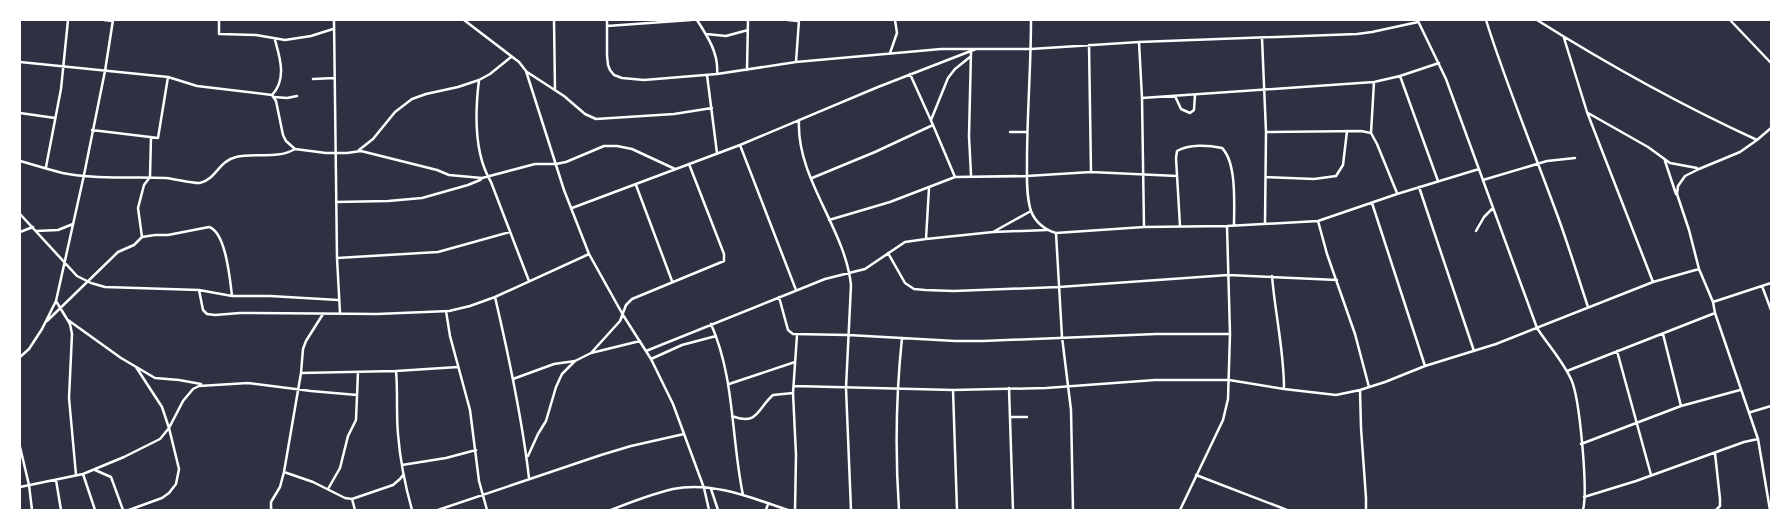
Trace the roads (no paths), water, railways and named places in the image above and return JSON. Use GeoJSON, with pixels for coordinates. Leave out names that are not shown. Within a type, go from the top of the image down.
{"type":"FeatureCollection","features":[{"type":"Feature","properties":{"kind":"street"},"geometry":{"type":"LineString","coordinates":[[45,167],[64,68],[68,20]]}},
{"type":"Feature","properties":{"kind":"street"},"geometry":{"type":"LineString","coordinates":[[20,357],[29,349],[46,322],[56,301],[105,71],[113,21],[104,20]]}},
{"type":"Feature","properties":{"kind":"street"},"geometry":{"type":"LineString","coordinates":[[219,20],[219,34],[256,35],[275,39],[311,36],[334,28]]}},
{"type":"Feature","properties":{"kind":"street"},"geometry":{"type":"LineString","coordinates":[[334,20],[337,258],[340,313]]}},
{"type":"Feature","properties":{"kind":"street"},"geometry":{"type":"LineString","coordinates":[[464,20],[512,56],[526,71],[576,105],[585,114],[596,119],[674,114],[712,108]]}},
{"type":"Feature","properties":{"kind":"street"},"geometry":{"type":"LineString","coordinates":[[554,20],[555,90]]}},
{"type":"Feature","properties":{"kind":"street"},"geometry":{"type":"LineString","coordinates":[[607,20],[608,65],[614,75],[630,80],[707,75],[796,62],[941,49],[1031,49],[1139,42],[1357,34],[1417,21],[1439,63],[1459,111],[1537,328],[1567,371],[1576,393],[1584,497],[1582,510]]}},
{"type":"Feature","properties":{"kind":"street"},"geometry":{"type":"LineString","coordinates":[[608,26],[690,20]]}},
{"type":"Feature","properties":{"kind":"street"},"geometry":{"type":"LineString","coordinates":[[697,20],[706,34],[716,57],[718,65],[717,74]]}},
{"type":"Feature","properties":{"kind":"street"},"geometry":{"type":"LineString","coordinates":[[747,70],[748,20]]}},
{"type":"Feature","properties":{"kind":"street"},"geometry":{"type":"LineString","coordinates":[[788,20],[799,21],[796,62]]}},
{"type":"Feature","properties":{"kind":"street"},"geometry":{"type":"LineString","coordinates":[[890,53],[897,33],[895,20]]}},
{"type":"Feature","properties":{"kind":"street"},"geometry":{"type":"LineString","coordinates":[[1031,20],[1027,176],[1031,211],[1038,222],[1047,230]]}},
{"type":"Feature","properties":{"kind":"street"},"geometry":{"type":"LineString","coordinates":[[1486,20],[1537,164],[1559,219],[1588,307]]}},
{"type":"Feature","properties":{"kind":"street"},"geometry":{"type":"LineString","coordinates":[[1537,20],[1564,38],[1672,98],[1757,140]]}},
{"type":"Feature","properties":{"kind":"street"},"geometry":{"type":"LineString","coordinates":[[1733,21],[1771,63]]}},
{"type":"Feature","properties":{"kind":"street"},"geometry":{"type":"LineString","coordinates":[[706,34],[726,36],[748,30]]}},
{"type":"Feature","properties":{"kind":"street"},"geometry":{"type":"LineString","coordinates":[[1262,38],[1266,132],[1265,223]]}},
{"type":"Feature","properties":{"kind":"street"},"geometry":{"type":"LineString","coordinates":[[1564,38],[1587,112],[1653,282]]}},
{"type":"Feature","properties":{"kind":"street"},"geometry":{"type":"LineString","coordinates":[[275,39],[282,72],[273,96],[283,135],[286,141],[295,149]]}},
{"type":"Feature","properties":{"kind":"street"},"geometry":{"type":"LineString","coordinates":[[1139,42],[1144,227]]}},
{"type":"Feature","properties":{"kind":"street"},"geometry":{"type":"LineString","coordinates":[[1089,45],[1091,172]]}},
{"type":"Feature","properties":{"kind":"street"},"geometry":{"type":"LineString","coordinates":[[572,208],[740,145],[977,48]]}},
{"type":"Feature","properties":{"kind":"street"},"geometry":{"type":"LineString","coordinates":[[971,52],[969,136],[971,176]]}},
{"type":"Feature","properties":{"kind":"street"},"geometry":{"type":"LineString","coordinates":[[358,151],[373,139],[395,112],[412,99],[426,94],[458,88],[478,80],[490,74],[512,56]]}},
{"type":"Feature","properties":{"kind":"street"},"geometry":{"type":"LineString","coordinates":[[931,120],[948,78],[970,57]]}},
{"type":"Feature","properties":{"kind":"street"},"geometry":{"type":"LineString","coordinates":[[20,62],[168,78],[197,86],[287,98],[297,96]]}},
{"type":"Feature","properties":{"kind":"street"},"geometry":{"type":"LineString","coordinates":[[1142,98],[1374,82],[1400,76],[1439,63]]}},
{"type":"Feature","properties":{"kind":"street"},"geometry":{"type":"LineString","coordinates":[[526,71],[556,164],[589,254],[623,316],[646,351],[673,404],[704,488],[709,510]]}},
{"type":"Feature","properties":{"kind":"street"},"geometry":{"type":"LineString","coordinates":[[910,74],[955,177]]}},
{"type":"Feature","properties":{"kind":"street"},"geometry":{"type":"LineString","coordinates":[[707,75],[717,153]]}},
{"type":"Feature","properties":{"kind":"street"},"geometry":{"type":"LineString","coordinates":[[1400,76],[1438,181]]}},
{"type":"Feature","properties":{"kind":"street"},"geometry":{"type":"LineString","coordinates":[[92,130],[158,138],[168,78]]}},
{"type":"Feature","properties":{"kind":"street"},"geometry":{"type":"LineString","coordinates":[[313,79],[334,78]]}},
{"type":"Feature","properties":{"kind":"street"},"geometry":{"type":"LineString","coordinates":[[478,80],[477,125],[481,157],[529,281]]}},
{"type":"Feature","properties":{"kind":"street"},"geometry":{"type":"LineString","coordinates":[[1374,82],[1371,133],[1397,194]]}},
{"type":"Feature","properties":{"kind":"street"},"geometry":{"type":"LineString","coordinates":[[1175,96],[1181,108],[1191,112],[1196,106],[1195,95]]}},
{"type":"Feature","properties":{"kind":"street"},"geometry":{"type":"LineString","coordinates":[[1587,112],[1648,147],[1665,160],[1676,165],[1699,169]]}},
{"type":"Feature","properties":{"kind":"street"},"geometry":{"type":"LineString","coordinates":[[20,113],[55,118]]}},
{"type":"Feature","properties":{"kind":"street"},"geometry":{"type":"LineString","coordinates":[[798,120],[800,147],[850,273],[846,388],[851,510]]}},
{"type":"Feature","properties":{"kind":"street"},"geometry":{"type":"LineString","coordinates":[[812,178],[875,152],[933,124]]}},
{"type":"Feature","properties":{"kind":"street"},"geometry":{"type":"LineString","coordinates":[[1676,194],[1678,186],[1686,176],[1740,152],[1771,128]]}},
{"type":"Feature","properties":{"kind":"street"},"geometry":{"type":"LineString","coordinates":[[1266,177],[1307,179],[1336,176],[1343,165],[1347,131]]}},
{"type":"Feature","properties":{"kind":"street"},"geometry":{"type":"LineString","coordinates":[[1266,132],[1361,131],[1371,133]]}},
{"type":"Feature","properties":{"kind":"street"},"geometry":{"type":"LineString","coordinates":[[1010,132],[1027,132]]}},
{"type":"Feature","properties":{"kind":"street"},"geometry":{"type":"LineString","coordinates":[[142,237],[138,208],[144,185],[150,177],[151,137]]}},
{"type":"Feature","properties":{"kind":"street"},"geometry":{"type":"LineString","coordinates":[[740,145],[796,290]]}},
{"type":"Feature","properties":{"kind":"street"},"geometry":{"type":"LineString","coordinates":[[1180,226],[1176,158],[1178,150],[1204,145],[1222,148],[1230,159],[1234,225]]}},
{"type":"Feature","properties":{"kind":"street"},"geometry":{"type":"LineString","coordinates":[[20,161],[68,174],[150,177],[198,183],[212,178],[221,166],[236,157],[277,155],[295,149],[336,153],[358,151],[430,168],[449,175],[482,178],[535,164],[556,164],[575,159],[604,146],[617,146],[632,150],[675,169]]}},
{"type":"Feature","properties":{"kind":"street"},"geometry":{"type":"LineString","coordinates":[[1483,180],[1537,164],[1574,158]]}},
{"type":"Feature","properties":{"kind":"street"},"geometry":{"type":"LineString","coordinates":[[1665,160],[1689,230],[1699,268],[1713,302],[1715,314],[1740,390],[1750,412],[1758,439],[1770,508]]}},
{"type":"Feature","properties":{"kind":"street"},"geometry":{"type":"LineString","coordinates":[[591,353],[623,316],[626,305],[632,299],[724,261],[725,258],[689,164]]}},
{"type":"Feature","properties":{"kind":"street"},"geometry":{"type":"LineString","coordinates":[[646,351],[833,276],[865,269],[905,242],[926,238],[993,232],[1047,230],[1056,233],[1144,227],[1227,226],[1318,221],[1479,169]]}},
{"type":"Feature","properties":{"kind":"street"},"geometry":{"type":"LineString","coordinates":[[829,220],[890,202],[955,177],[1027,176],[1091,172],[1177,176]]}},
{"type":"Feature","properties":{"kind":"street"},"geometry":{"type":"LineString","coordinates":[[336,202],[422,198],[468,185],[482,178]]}},
{"type":"Feature","properties":{"kind":"street"},"geometry":{"type":"LineString","coordinates":[[636,184],[672,282]]}},
{"type":"Feature","properties":{"kind":"street"},"geometry":{"type":"LineString","coordinates":[[926,238],[929,187]]}},
{"type":"Feature","properties":{"kind":"street"},"geometry":{"type":"LineString","coordinates":[[1419,187],[1474,351]]}},
{"type":"Feature","properties":{"kind":"street"},"geometry":{"type":"LineString","coordinates":[[1372,203],[1425,366]]}},
{"type":"Feature","properties":{"kind":"street"},"geometry":{"type":"LineString","coordinates":[[1476,231],[1482,220],[1493,208]]}},
{"type":"Feature","properties":{"kind":"street"},"geometry":{"type":"LineString","coordinates":[[993,232],[1031,211]]}},
{"type":"Feature","properties":{"kind":"street"},"geometry":{"type":"LineString","coordinates":[[20,214],[77,276],[88,282],[105,287],[199,290],[232,296],[338,300]]}},
{"type":"Feature","properties":{"kind":"street"},"geometry":{"type":"LineString","coordinates":[[1318,221],[1327,254],[1355,334],[1369,387]]}},
{"type":"Feature","properties":{"kind":"street"},"geometry":{"type":"LineString","coordinates":[[36,231],[51,231],[73,224]]}},
{"type":"Feature","properties":{"kind":"street"},"geometry":{"type":"LineString","coordinates":[[1180,510],[1223,420],[1228,399],[1230,334],[1227,226]]}},
{"type":"Feature","properties":{"kind":"street"},"geometry":{"type":"LineString","coordinates":[[20,232],[33,227]]}},
{"type":"Feature","properties":{"kind":"street"},"geometry":{"type":"LineString","coordinates":[[46,322],[121,250],[134,245],[142,237],[168,235],[209,227],[219,234],[223,245],[232,296]]}},
{"type":"Feature","properties":{"kind":"street"},"geometry":{"type":"LineString","coordinates":[[337,258],[438,252],[510,232]]}},
{"type":"Feature","properties":{"kind":"street"},"geometry":{"type":"LineString","coordinates":[[1056,233],[1062,338],[1071,410],[1073,510]]}},
{"type":"Feature","properties":{"kind":"street"},"geometry":{"type":"LineString","coordinates":[[888,253],[904,283],[914,289],[954,291],[1228,275],[1337,280]]}},
{"type":"Feature","properties":{"kind":"street"},"geometry":{"type":"LineString","coordinates":[[199,290],[202,308],[211,315],[446,311],[470,306],[495,297],[589,254]]}},
{"type":"Feature","properties":{"kind":"street"},"geometry":{"type":"LineString","coordinates":[[794,386],[953,390],[1046,388],[1156,380],[1229,380],[1326,395],[1360,390],[1386,382],[1425,366],[1474,351],[1537,328],[1653,282],[1699,268]]}},
{"type":"Feature","properties":{"kind":"street"},"geometry":{"type":"LineString","coordinates":[[1272,276],[1284,389]]}},
{"type":"Feature","properties":{"kind":"street"},"geometry":{"type":"LineString","coordinates":[[1713,302],[1771,283]]}},
{"type":"Feature","properties":{"kind":"street"},"geometry":{"type":"LineString","coordinates":[[1762,286],[1771,310]]}},
{"type":"Feature","properties":{"kind":"street"},"geometry":{"type":"LineString","coordinates":[[495,297],[528,457],[529,478]]}},
{"type":"Feature","properties":{"kind":"street"},"geometry":{"type":"LineString","coordinates":[[779,297],[788,330],[797,335],[848,335],[983,341],[1156,334],[1230,334]]}},
{"type":"Feature","properties":{"kind":"street"},"geometry":{"type":"LineString","coordinates":[[56,301],[70,324],[72,338],[69,398],[76,475]]}},
{"type":"Feature","properties":{"kind":"street"},"geometry":{"type":"LineString","coordinates":[[446,311],[458,367],[470,410],[480,481],[488,510]]}},
{"type":"Feature","properties":{"kind":"street"},"geometry":{"type":"LineString","coordinates":[[272,510],[271,502],[280,486],[284,472],[301,373],[303,349],[323,314]]}},
{"type":"Feature","properties":{"kind":"street"},"geometry":{"type":"LineString","coordinates":[[1567,371],[1715,314]]}},
{"type":"Feature","properties":{"kind":"street"},"geometry":{"type":"LineString","coordinates":[[67,319],[155,378],[203,384],[248,383],[357,395]]}},
{"type":"Feature","properties":{"kind":"street"},"geometry":{"type":"LineString","coordinates":[[711,324],[716,336],[728,384],[743,495]]}},
{"type":"Feature","properties":{"kind":"street"},"geometry":{"type":"LineString","coordinates":[[1663,334],[1681,406]]}},
{"type":"Feature","properties":{"kind":"street"},"geometry":{"type":"LineString","coordinates":[[795,510],[796,455],[793,393],[797,335]]}},
{"type":"Feature","properties":{"kind":"street"},"geometry":{"type":"LineString","coordinates":[[650,359],[682,345],[716,336]]}},
{"type":"Feature","properties":{"kind":"street"},"geometry":{"type":"LineString","coordinates":[[899,510],[897,389],[902,338]]}},
{"type":"Feature","properties":{"kind":"street"},"geometry":{"type":"LineString","coordinates":[[528,457],[546,420],[556,386],[562,374],[575,361],[591,353],[640,341]]}},
{"type":"Feature","properties":{"kind":"street"},"geometry":{"type":"LineString","coordinates":[[1617,351],[1652,476]]}},
{"type":"Feature","properties":{"kind":"street"},"geometry":{"type":"LineString","coordinates":[[513,379],[554,364],[575,361]]}},
{"type":"Feature","properties":{"kind":"street"},"geometry":{"type":"LineString","coordinates":[[728,384],[796,362]]}},
{"type":"Feature","properties":{"kind":"street"},"geometry":{"type":"LineString","coordinates":[[129,510],[162,498],[169,493],[176,484],[179,469],[162,408],[136,367]]}},
{"type":"Feature","properties":{"kind":"street"},"geometry":{"type":"LineString","coordinates":[[301,373],[396,371],[458,367]]}},
{"type":"Feature","properties":{"kind":"street"},"geometry":{"type":"LineString","coordinates":[[396,371],[398,432],[403,474],[412,510]]}},
{"type":"Feature","properties":{"kind":"street"},"geometry":{"type":"LineString","coordinates":[[328,489],[340,468],[348,436],[356,420],[358,372]]}},
{"type":"Feature","properties":{"kind":"street"},"geometry":{"type":"LineString","coordinates":[[20,487],[83,474],[160,439],[169,428],[187,395],[193,389],[203,384]]}},
{"type":"Feature","properties":{"kind":"street"},"geometry":{"type":"LineString","coordinates":[[1009,388],[1013,510]]}},
{"type":"Feature","properties":{"kind":"street"},"geometry":{"type":"LineString","coordinates":[[953,390],[957,510]]}},
{"type":"Feature","properties":{"kind":"street"},"geometry":{"type":"LineString","coordinates":[[1360,390],[1366,510]]}},
{"type":"Feature","properties":{"kind":"street"},"geometry":{"type":"LineString","coordinates":[[1581,444],[1681,406],[1740,390]]}},
{"type":"Feature","properties":{"kind":"street"},"geometry":{"type":"LineString","coordinates":[[732,416],[741,419],[751,418],[762,410],[773,396],[793,393]]}},
{"type":"Feature","properties":{"kind":"street"},"geometry":{"type":"LineString","coordinates":[[1750,412],[1771,406]]}},
{"type":"Feature","properties":{"kind":"street"},"geometry":{"type":"LineString","coordinates":[[1010,417],[1027,417]]}},
{"type":"Feature","properties":{"kind":"street"},"geometry":{"type":"LineString","coordinates":[[438,510],[484,496],[529,478],[631,446],[684,434]]}},
{"type":"Feature","properties":{"kind":"street"},"geometry":{"type":"LineString","coordinates":[[1584,497],[1652,476],[1744,442],[1758,439]]}},
{"type":"Feature","properties":{"kind":"street"},"geometry":{"type":"LineString","coordinates":[[20,447],[29,485],[32,510]]}},
{"type":"Feature","properties":{"kind":"street"},"geometry":{"type":"LineString","coordinates":[[402,465],[446,458],[476,450]]}},
{"type":"Feature","properties":{"kind":"street"},"geometry":{"type":"LineString","coordinates":[[1715,453],[1720,499],[1719,508],[1716,510]]}},
{"type":"Feature","properties":{"kind":"street"},"geometry":{"type":"LineString","coordinates":[[93,469],[111,477],[123,510]]}},
{"type":"Feature","properties":{"kind":"street"},"geometry":{"type":"LineString","coordinates":[[284,472],[352,499],[392,485],[403,474]]}},
{"type":"Feature","properties":{"kind":"street"},"geometry":{"type":"LineString","coordinates":[[83,474],[94,510]]}},
{"type":"Feature","properties":{"kind":"street"},"geometry":{"type":"LineString","coordinates":[[1196,475],[1288,510]]}},
{"type":"Feature","properties":{"kind":"street"},"geometry":{"type":"LineString","coordinates":[[56,480],[61,510]]}},
{"type":"Feature","properties":{"kind":"street"},"geometry":{"type":"LineString","coordinates":[[611,510],[674,489],[704,488],[743,495],[788,510]]}},
{"type":"Feature","properties":{"kind":"street"},"geometry":{"type":"LineString","coordinates":[[711,489],[718,510]]}},
{"type":"Feature","properties":{"kind":"street"},"geometry":{"type":"LineString","coordinates":[[352,499],[355,510]]}},
{"type":"Feature","properties":{"kind":"street"},"geometry":{"type":"LineString","coordinates":[[766,510],[768,504]]}}]}
